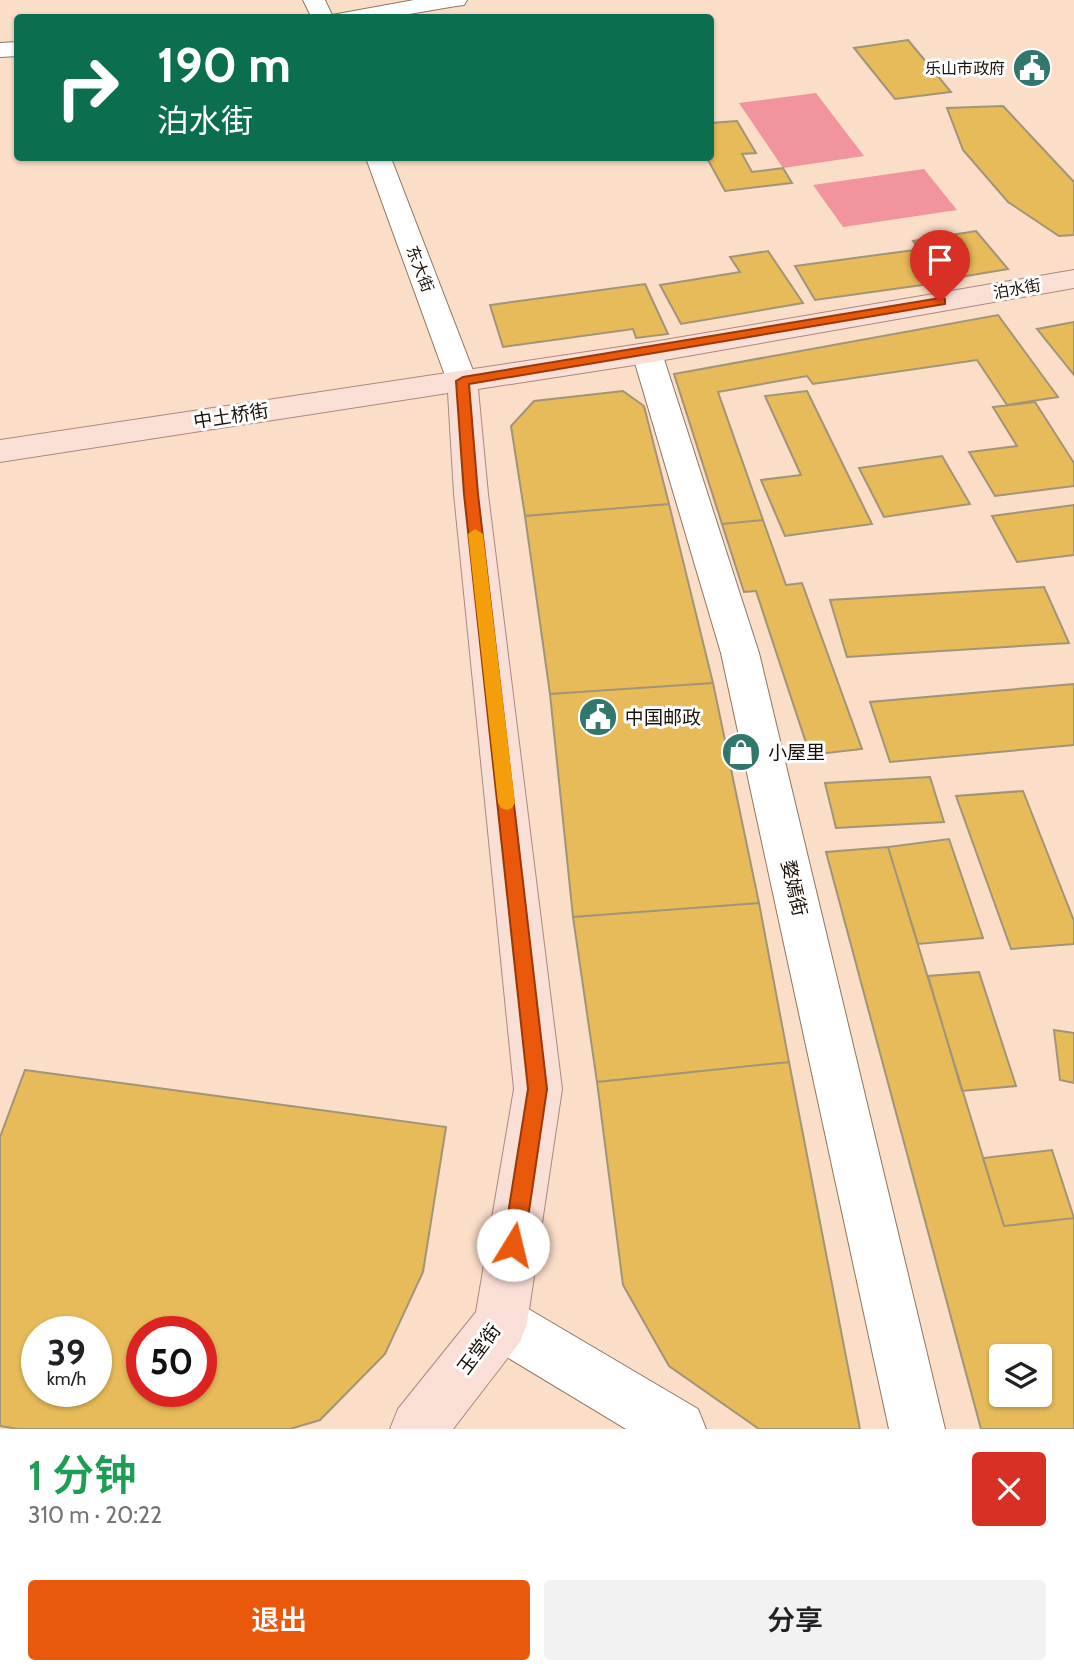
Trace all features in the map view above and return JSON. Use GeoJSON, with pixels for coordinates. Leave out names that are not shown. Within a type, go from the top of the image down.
{"type":"FeatureCollection","features":[{"type":"Feature","properties":{"kind":"main road","name":"泊水街"},"geometry":{"type":"LineString","coordinates":[[463,381],[647,353],[1074,279]]}},
{"type":"Feature","properties":{"kind":"main road","name":"中土桥街"},"geometry":{"type":"LineString","coordinates":[[0,451],[463,381]]}},
{"type":"Feature","properties":{"kind":"main road","name":"玉堂街"},"geometry":{"type":"LineString","coordinates":[[418,1429],[501,1323],[538,1089],[471,494],[463,381]]}},
{"type":"Feature","properties":{"kind":"street"},"geometry":{"type":"LineString","coordinates":[[367,14],[456,0]]}},
{"type":"Feature","properties":{"kind":"street","name":"东大街"},"geometry":{"type":"LineString","coordinates":[[379,161],[463,381]]}},
{"type":"Feature","properties":{"kind":"street","name":"婺嫣街"},"geometry":{"type":"LineString","coordinates":[[647,353],[740,653],[917,1429]]}},
{"type":"Feature","properties":{"kind":"street"},"geometry":{"type":"LineString","coordinates":[[501,1323],[678,1429]]}},
{"type":"Feature","properties":{"kind":"shaded area"},"geometry":{"type":"Polygon","coordinates":[[[816,93],[864,156],[783,168],[739,103],[816,93]]]}},
{"type":"Feature","properties":{"kind":"shaded area"},"geometry":{"type":"Polygon","coordinates":[[[924,169],[957,210],[843,227],[813,185],[924,169]]]}},
{"type":"Feature","properties":{"kind":"building"},"geometry":{"type":"Polygon","coordinates":[[[908,40],[951,92],[895,99],[854,48],[908,40]]]}},
{"type":"Feature","properties":{"kind":"building"},"geometry":{"type":"Polygon","coordinates":[[[1003,106],[1074,182],[1074,235],[1059,236],[1008,202],[963,150],[947,108],[1003,106]]]}},
{"type":"Feature","properties":{"kind":"building"},"geometry":{"type":"Polygon","coordinates":[[[737,121],[756,153],[742,154],[752,172],[783,168],[792,183],[725,191],[709,161],[714,161],[714,123],[737,121]]]}},
{"type":"Feature","properties":{"kind":"building"},"geometry":{"type":"Polygon","coordinates":[[[976,231],[1008,269],[943,280],[913,241],[976,231]]]}},
{"type":"Feature","properties":{"kind":"building"},"geometry":{"type":"Polygon","coordinates":[[[914,250],[937,283],[815,300],[795,266],[914,250]]]}},
{"type":"Feature","properties":{"kind":"building"},"geometry":{"type":"Polygon","coordinates":[[[768,251],[803,303],[681,324],[660,285],[740,272],[730,257],[768,251]]]}},
{"type":"Feature","properties":{"kind":"building"},"geometry":{"type":"Polygon","coordinates":[[[645,284],[668,334],[636,338],[633,329],[503,347],[490,305],[645,284]]]}},
{"type":"Feature","properties":{"kind":"building"},"geometry":{"type":"Polygon","coordinates":[[[998,315],[1058,397],[1007,405],[977,360],[813,384],[807,376],[718,392],[763,520],[722,524],[674,374],[998,315]]]}},
{"type":"Feature","properties":{"kind":"building"},"geometry":{"type":"Polygon","coordinates":[[[1074,322],[1074,375],[1037,329],[1074,322]]]}},
{"type":"Feature","properties":{"kind":"building"},"geometry":{"type":"Polygon","coordinates":[[[623,391],[644,406],[669,504],[525,516],[511,426],[534,401],[623,391]]]}},
{"type":"Feature","properties":{"kind":"building"},"geometry":{"type":"Polygon","coordinates":[[[807,391],[872,524],[785,536],[761,480],[801,475],[765,396],[807,391]]]}},
{"type":"Feature","properties":{"kind":"building"},"geometry":{"type":"Polygon","coordinates":[[[1035,402],[1074,463],[1074,486],[995,496],[969,452],[1017,446],[993,407],[1035,402]]]}},
{"type":"Feature","properties":{"kind":"building"},"geometry":{"type":"Polygon","coordinates":[[[942,456],[970,504],[884,517],[859,468],[942,456]]]}},
{"type":"Feature","properties":{"kind":"building"},"geometry":{"type":"Polygon","coordinates":[[[669,504],[713,683],[550,694],[525,516],[669,504]]]}},
{"type":"Feature","properties":{"kind":"building"},"geometry":{"type":"Polygon","coordinates":[[[1074,505],[1074,555],[1017,562],[992,516],[1074,505]]]}},
{"type":"Feature","properties":{"kind":"building"},"geometry":{"type":"Polygon","coordinates":[[[763,520],[786,585],[802,583],[862,749],[810,755],[756,591],[744,592],[722,524],[763,520]]]}},
{"type":"Feature","properties":{"kind":"building"},"geometry":{"type":"Polygon","coordinates":[[[1044,587],[1069,643],[847,657],[830,600],[1044,587]]]}},
{"type":"Feature","properties":{"kind":"building"},"geometry":{"type":"Polygon","coordinates":[[[713,683],[759,903],[573,917],[550,694],[713,683]]]}},
{"type":"Feature","properties":{"kind":"building"},"geometry":{"type":"Polygon","coordinates":[[[1074,684],[1074,745],[890,762],[870,702],[1074,684]]]}},
{"type":"Feature","properties":{"kind":"building"},"geometry":{"type":"Polygon","coordinates":[[[930,777],[944,822],[836,828],[825,783],[930,777]]]}},
{"type":"Feature","properties":{"kind":"building"},"geometry":{"type":"Polygon","coordinates":[[[1023,791],[1074,921],[1074,944],[1011,949],[956,796],[1023,791]]]}},
{"type":"Feature","properties":{"kind":"building"},"geometry":{"type":"Polygon","coordinates":[[[949,839],[983,938],[918,944],[888,847],[949,839]]]}},
{"type":"Feature","properties":{"kind":"building"},"geometry":{"type":"Polygon","coordinates":[[[888,847],[1004,1226],[1074,1218],[1074,1429],[981,1429],[826,852],[888,847]]]}},
{"type":"Feature","properties":{"kind":"building"},"geometry":{"type":"Polygon","coordinates":[[[759,903],[789,1062],[597,1082],[573,917],[759,903]]]}},
{"type":"Feature","properties":{"kind":"building"},"geometry":{"type":"Polygon","coordinates":[[[979,972],[1016,1086],[962,1091],[928,976],[979,972]]]}},
{"type":"Feature","properties":{"kind":"building"},"geometry":{"type":"Polygon","coordinates":[[[1054,1030],[1074,1033],[1074,1083],[1060,1080],[1054,1030]]]}},
{"type":"Feature","properties":{"kind":"building"},"geometry":{"type":"Polygon","coordinates":[[[789,1062],[860,1429],[759,1429],[669,1366],[623,1285],[597,1082],[789,1062]]]}},
{"type":"Feature","properties":{"kind":"building"},"geometry":{"type":"Polygon","coordinates":[[[25,1070],[446,1127],[423,1272],[385,1354],[320,1420],[290,1429],[18,1429],[0,1426],[0,1137],[25,1070]]]}},
{"type":"Feature","properties":{"kind":"building"},"geometry":{"type":"Polygon","coordinates":[[[1052,1150],[1074,1218],[1004,1226],[983,1158],[1052,1150]]]}},
{"type":"Feature","properties":{"kind":"slow traffic"},"geometry":{"type":"LineString","coordinates":[[475,534],[507,803]]}},
{"type":"Feature","properties":{"kind":"place","name":"乐山市政府"},"geometry":{"type":"Point","coordinates":[1032,68]}},
{"type":"Feature","properties":{"kind":"place","name":"中国邮政"},"geometry":{"type":"Point","coordinates":[598,717]}},
{"type":"Feature","properties":{"kind":"place","name":"小屋里"},"geometry":{"type":"Point","coordinates":[741,752]}},
{"type":"Feature","properties":{"kind":"route"},"geometry":{"type":"LineString","coordinates":[[513,1245],[538,1089],[471,494],[463,381],[647,353],[940,302]]}}]}
